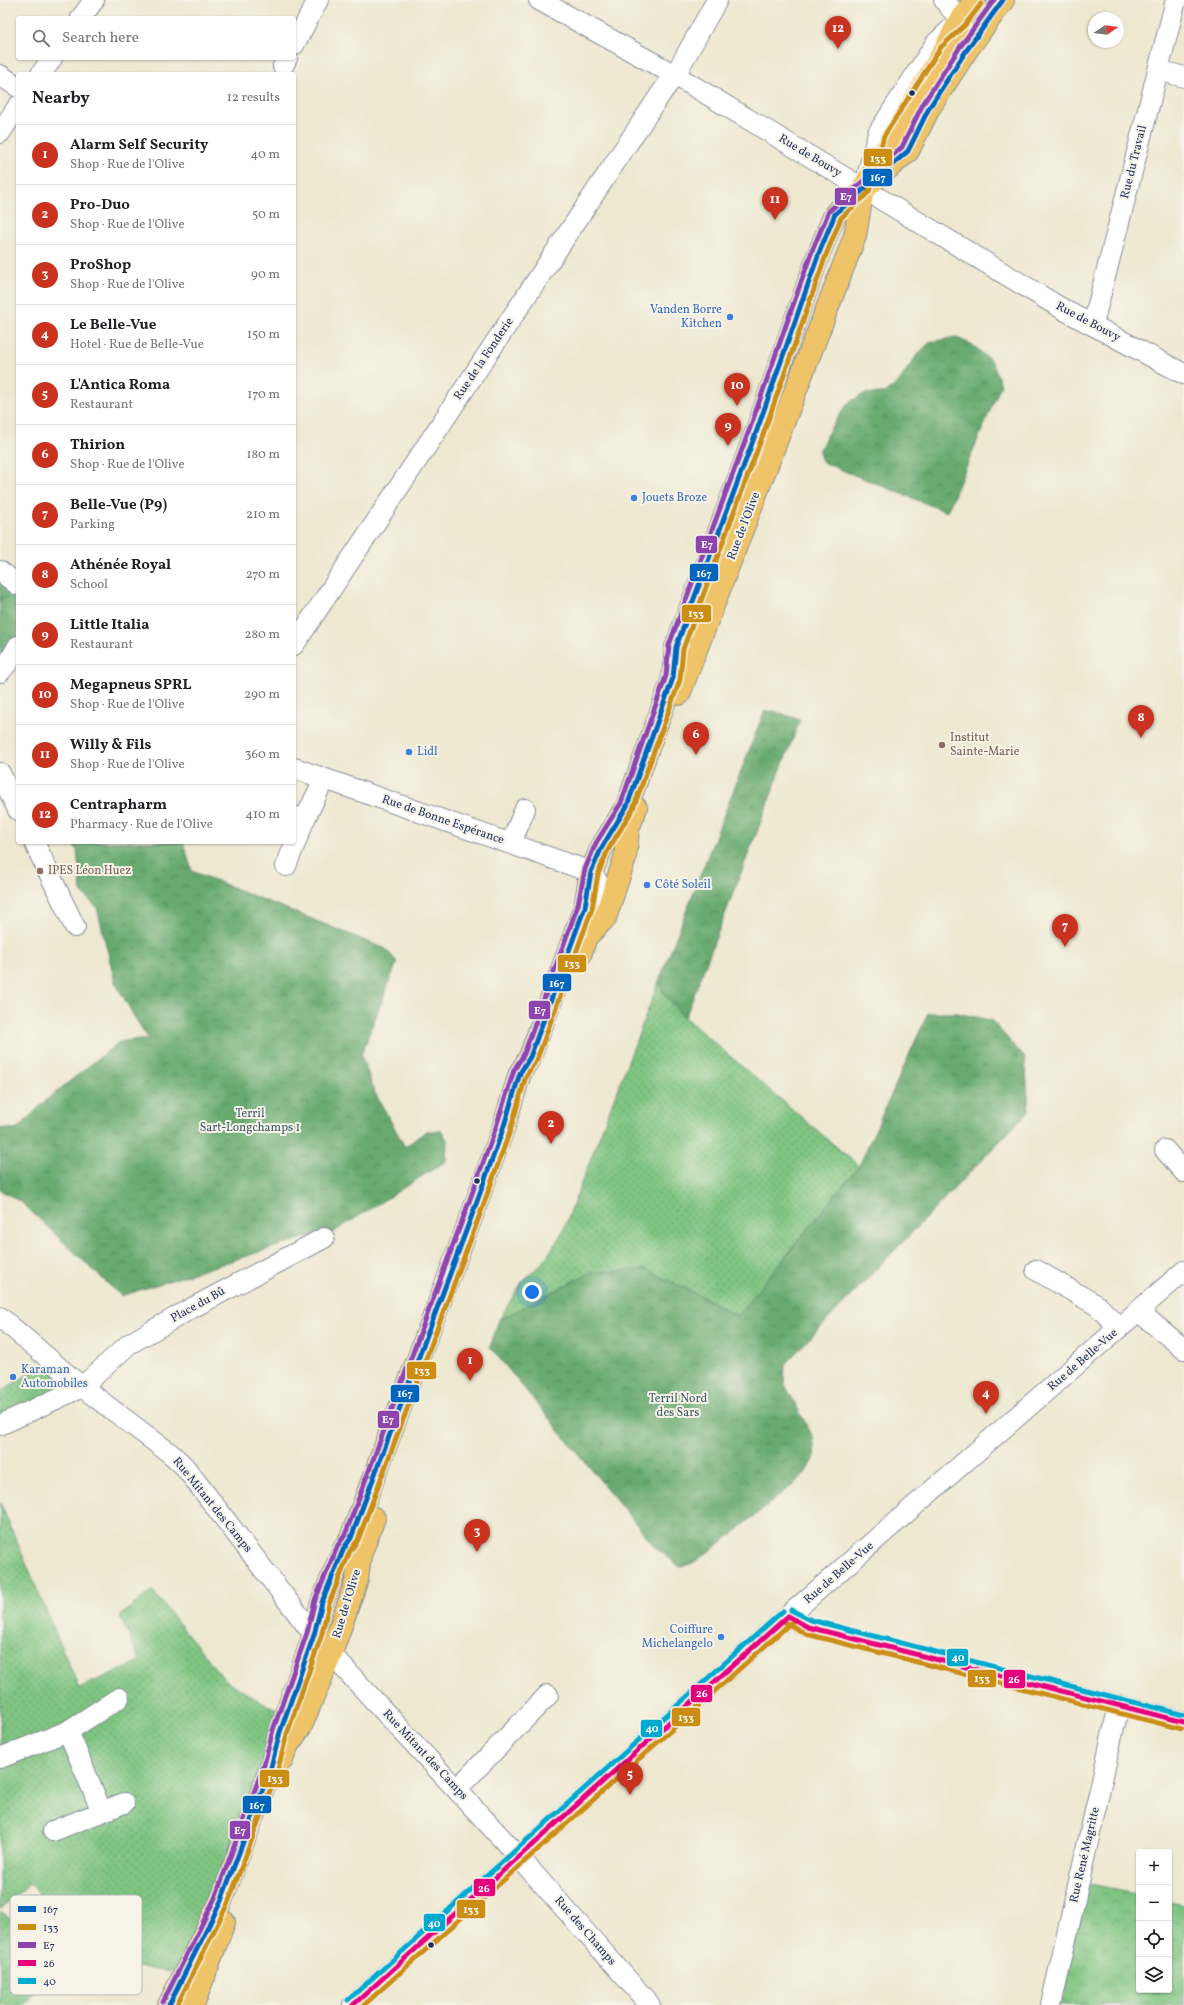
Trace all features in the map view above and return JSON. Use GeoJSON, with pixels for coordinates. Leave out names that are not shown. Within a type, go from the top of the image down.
{"type":"FeatureCollection","features":[{"type":"Feature","properties":{"kind":"main road","name":"Rue de l'Olive"},"geometry":{"type":"LineString","coordinates":[[193,2005],[287,1746],[301,1726],[331,1654],[357,1579],[363,1548],[464,1267],[589,935],[604,918],[625,858],[628,829],[856,236],[863,188],[944,51],[960,20],[975,0]]}},
{"type":"Feature","properties":{"kind":"main road","name":"Rue de l'Olive"},"geometry":{"type":"LineString","coordinates":[[169,2005],[221,1901],[271,1767],[280,1732],[314,1634],[322,1602],[344,1548],[350,1538],[467,1230],[503,1129],[520,1073],[530,1057],[576,934],[585,907],[591,872],[602,847],[617,825],[629,799],[673,678],[676,647],[757,430],[818,252],[835,214],[863,188],[908,151],[929,108],[966,51],[1003,0]]}},
{"type":"Feature","properties":{"kind":"main road"},"geometry":{"type":"LineString","coordinates":[[311,1703],[309,1685],[322,1648],[314,1634]]}},
{"type":"Feature","properties":{"kind":"street"},"geometry":{"type":"LineString","coordinates":[[82,16],[94,0]]}},
{"type":"Feature","properties":{"kind":"street"},"geometry":{"type":"LineString","coordinates":[[296,41],[318,0]]}},
{"type":"Feature","properties":{"kind":"street","name":"Rue de Bouvy"},"geometry":{"type":"LineString","coordinates":[[539,0],[675,75],[1066,311],[1093,324],[1184,374]]}},
{"type":"Feature","properties":{"kind":"street","name":"Rue de la Fonderie"},"geometry":{"type":"LineString","coordinates":[[296,642],[662,92],[675,75],[717,0]]}},
{"type":"Feature","properties":{"kind":"street"},"geometry":{"type":"LineString","coordinates":[[944,0],[960,20],[966,51]]}},
{"type":"Feature","properties":{"kind":"street","name":"Rue du Travail"},"geometry":{"type":"LineString","coordinates":[[1093,324],[1176,0]]}},
{"type":"Feature","properties":{"kind":"street"},"geometry":{"type":"LineString","coordinates":[[42,72],[51,60]]}},
{"type":"Feature","properties":{"kind":"street"},"geometry":{"type":"LineString","coordinates":[[1158,70],[1184,77]]}},
{"type":"Feature","properties":{"kind":"street"},"geometry":{"type":"LineString","coordinates":[[0,74],[16,86]]}},
{"type":"Feature","properties":{"kind":"street"},"geometry":{"type":"LineString","coordinates":[[0,133],[16,109]]}},
{"type":"Feature","properties":{"kind":"street"},"geometry":{"type":"LineString","coordinates":[[680,693],[685,649],[699,611],[691,608]]}},
{"type":"Feature","properties":{"kind":"street"},"geometry":{"type":"LineString","coordinates":[[0,672],[16,650]]}},
{"type":"Feature","properties":{"kind":"street","name":"Rue de Bonne Espérance"},"geometry":{"type":"LineString","coordinates":[[296,769],[591,872]]}},
{"type":"Feature","properties":{"kind":"street"},"geometry":{"type":"LineString","coordinates":[[0,774],[16,804]]}},
{"type":"Feature","properties":{"kind":"street"},"geometry":{"type":"LineString","coordinates":[[296,829],[299,818],[324,779]]}},
{"type":"Feature","properties":{"kind":"street"},"geometry":{"type":"LineString","coordinates":[[511,843],[524,808]]}},
{"type":"Feature","properties":{"kind":"street"},"geometry":{"type":"LineString","coordinates":[[35,844],[75,927]]}},
{"type":"Feature","properties":{"kind":"street"},"geometry":{"type":"LineString","coordinates":[[286,866],[292,844]]}},
{"type":"Feature","properties":{"kind":"street"},"geometry":{"type":"LineString","coordinates":[[589,935],[602,894],[602,886],[591,872]]}},
{"type":"Feature","properties":{"kind":"street"},"geometry":{"type":"LineString","coordinates":[[1165,1150],[1184,1172]]}},
{"type":"Feature","properties":{"kind":"street","name":"Place du Bû"},"geometry":{"type":"LineString","coordinates":[[0,1425],[82,1387],[129,1344],[192,1308],[324,1238]]}},
{"type":"Feature","properties":{"kind":"street"},"geometry":{"type":"LineString","coordinates":[[1036,1270],[1098,1306],[1118,1328]]}},
{"type":"Feature","properties":{"kind":"street","name":"Rue de Belle-Vue"},"geometry":{"type":"LineString","coordinates":[[353,2005],[788,1616],[1184,1271]]}},
{"type":"Feature","properties":{"kind":"street"},"geometry":{"type":"LineString","coordinates":[[1138,1311],[1184,1349]]}},
{"type":"Feature","properties":{"kind":"street","name":"Rue Mitant des Camps"},"geometry":{"type":"LineString","coordinates":[[0,1317],[82,1387],[171,1454],[184,1466],[314,1634]]}},
{"type":"Feature","properties":{"kind":"street"},"geometry":{"type":"LineString","coordinates":[[788,1616],[808,1627],[1184,1722]]}},
{"type":"Feature","properties":{"kind":"street","name":"Rue Mitant des Camps"},"geometry":{"type":"LineString","coordinates":[[331,1654],[519,1857]]}},
{"type":"Feature","properties":{"kind":"street"},"geometry":{"type":"LineString","coordinates":[[457,1790],[548,1695]]}},
{"type":"Feature","properties":{"kind":"street"},"geometry":{"type":"LineString","coordinates":[[0,1758],[68,1731],[119,1698]]}},
{"type":"Feature","properties":{"kind":"street","name":"Rue René Magritte"},"geometry":{"type":"LineString","coordinates":[[1051,2005],[1119,1705]]}},
{"type":"Feature","properties":{"kind":"street"},"geometry":{"type":"LineString","coordinates":[[68,1731],[102,1812]]}},
{"type":"Feature","properties":{"kind":"street"},"geometry":{"type":"LineString","coordinates":[[53,1831],[124,1803]]}},
{"type":"Feature","properties":{"kind":"street","name":"Rue des Champs"},"geometry":{"type":"LineString","coordinates":[[519,1857],[650,2005]]}},
{"type":"Feature","properties":{"kind":"green space"},"geometry":{"type":"Polygon","coordinates":[[[955,337],[973,345],[992,362],[1001,385],[947,512],[822,462],[819,452],[830,429],[848,403],[864,394],[884,393],[897,384],[917,355],[929,343],[955,337]]]}},
{"type":"Feature","properties":{"kind":"green space"},"geometry":{"type":"Polygon","coordinates":[[[0,571],[16,583],[16,646],[0,659],[0,571]]]}},
{"type":"Feature","properties":{"kind":"green space"},"geometry":{"type":"Polygon","coordinates":[[[774,711],[800,720],[685,1018],[664,994],[659,981],[764,712],[774,711]]]}},
{"type":"Feature","properties":{"kind":"green space","name":"Terril Sart-Longchamps 1"},"geometry":{"type":"Polygon","coordinates":[[[72,844],[184,844],[192,871],[386,949],[397,962],[361,1055],[375,1093],[405,1147],[426,1131],[442,1131],[447,1140],[446,1161],[324,1238],[319,1233],[121,1296],[21,1202],[0,1190],[0,1128],[17,1129],[45,1101],[119,1042],[139,1039],[150,1041],[115,982],[97,908],[81,892],[77,850],[72,844]]]}},
{"type":"Feature","properties":{"kind":"green space"},"geometry":{"type":"Polygon","coordinates":[[[659,981],[664,994],[685,1018],[859,1166],[737,1316],[707,1299],[589,1273],[499,1320],[522,1282],[545,1260],[563,1231],[659,981]]]}},
{"type":"Feature","properties":{"kind":"green space","name":"Terril Nord des Sars"},"geometry":{"type":"Polygon","coordinates":[[[928,1013],[956,1013],[991,1020],[1025,1058],[1029,1111],[785,1364],[784,1383],[813,1437],[815,1456],[804,1475],[730,1536],[693,1563],[680,1567],[656,1548],[490,1347],[499,1320],[589,1273],[645,1269],[707,1299],[737,1316],[859,1166],[928,1013]]]}},
{"type":"Feature","properties":{"kind":"green space"},"geometry":{"type":"Polygon","coordinates":[[[51,1360],[82,1387],[0,1425],[0,1392],[51,1360]]]}},
{"type":"Feature","properties":{"kind":"green space"},"geometry":{"type":"Polygon","coordinates":[[[0,1502],[79,1688],[140,1661],[120,1616],[152,1590],[224,1679],[264,1704],[291,1714],[185,1974],[142,1968],[142,1895],[40,1895],[29,1884],[16,1895],[10,1895],[10,1900],[0,1909],[0,1502]]]}},
{"type":"Feature","properties":{"kind":"green space"},"geometry":{"type":"Polygon","coordinates":[[[1079,1881],[1136,1894],[1136,1993],[1172,1993],[1172,1903],[1184,1905],[1184,2005],[1051,2005],[1079,1881]]]}},
{"type":"Feature","properties":{"kind":"green space"},"geometry":{"type":"Polygon","coordinates":[[[0,1912],[10,1919],[10,1995],[32,1995],[24,2005],[0,2005],[0,1912]]]}},
{"type":"Feature","properties":{"kind":"transit line","name":"E7"},"geometry":{"type":"LineString","coordinates":[[163,2002],[215,1898],[264,1765],[273,1730],[307,1633],[315,1600],[338,1545],[345,1535],[465,1213],[496,1127],[514,1070],[524,1054],[578,905],[585,869],[596,843],[621,803],[666,676],[669,645],[750,428],[812,251],[829,211],[902,147],[923,104],[960,47],[994,0]]}},
{"type":"Feature","properties":{"kind":"transit line","name":"167"},"geometry":{"type":"LineString","coordinates":[[169,2005],[221,1901],[271,1767],[280,1732],[314,1635],[322,1602],[344,1548],[351,1538],[472,1215],[503,1129],[520,1073],[530,1057],[585,907],[591,872],[602,847],[627,806],[673,678],[676,647],[757,430],[819,253],[835,214],[908,151],[929,108],[966,51],[1003,0]]}},
{"type":"Feature","properties":{"kind":"transit line","name":"133"},"geometry":{"type":"LineString","coordinates":[[177,2005],[228,1903],[278,1769],[287,1734],[321,1637],[329,1604],[350,1551],[358,1540],[479,1217],[510,1131],[526,1076],[537,1059],[592,909],[598,874],[608,850],[633,809],[680,680],[683,649],[764,432],[826,255],[841,218],[869,192],[884,136],[941,47],[965,25],[981,4]]}},
{"type":"Feature","properties":{"kind":"transit line","name":"40"},"geometry":{"type":"LineString","coordinates":[[791,1610],[811,1620],[1184,1715]]}},
{"type":"Feature","properties":{"kind":"transit line","name":"40"},"geometry":{"type":"LineString","coordinates":[[348,2000],[783,1611]]}},
{"type":"Feature","properties":{"kind":"transit line","name":"26"},"geometry":{"type":"LineString","coordinates":[[788,1616],[808,1627],[1184,1722]]}},
{"type":"Feature","properties":{"kind":"transit line","name":"26"},"geometry":{"type":"LineString","coordinates":[[353,2005],[788,1616]]}},
{"type":"Feature","properties":{"kind":"transit line","name":"133"},"geometry":{"type":"LineString","coordinates":[[364,2005],[793,1621]]}},
{"type":"Feature","properties":{"kind":"transit line","name":"133"},"geometry":{"type":"LineString","coordinates":[[785,1622],[806,1634],[1182,1729]]}},
{"type":"Feature","properties":{"kind":"place","name":"Centrapharm"},"geometry":{"type":"Point","coordinates":[838,49]}},
{"type":"Feature","properties":{"kind":"place","name":"Willy & Fils"},"geometry":{"type":"Point","coordinates":[775,220]}},
{"type":"Feature","properties":{"kind":"place","name":"Vanden Borre Kitchen"},"geometry":{"type":"Point","coordinates":[730,317]}},
{"type":"Feature","properties":{"kind":"place","name":"Megapneus SPRL"},"geometry":{"type":"Point","coordinates":[737,406]}},
{"type":"Feature","properties":{"kind":"place","name":"Little Italia"},"geometry":{"type":"Point","coordinates":[728,446]}},
{"type":"Feature","properties":{"kind":"place","name":"Jouets Broze"},"geometry":{"type":"Point","coordinates":[634,498]}},
{"type":"Feature","properties":{"kind":"place","name":"Athénée Royal"},"geometry":{"type":"Point","coordinates":[1141,738]}},
{"type":"Feature","properties":{"kind":"place","name":"Institut Sainte-Marie"},"geometry":{"type":"Point","coordinates":[942,745]}},
{"type":"Feature","properties":{"kind":"place","name":"Lidl"},"geometry":{"type":"Point","coordinates":[409,752]}},
{"type":"Feature","properties":{"kind":"place","name":"Thirion"},"geometry":{"type":"Point","coordinates":[696,755]}},
{"type":"Feature","properties":{"kind":"place","name":"IPES Léon Huez"},"geometry":{"type":"Point","coordinates":[40,871]}},
{"type":"Feature","properties":{"kind":"place","name":"Côté Soleil"},"geometry":{"type":"Point","coordinates":[647,885]}},
{"type":"Feature","properties":{"kind":"place","name":"Belle-Vue (P9)"},"geometry":{"type":"Point","coordinates":[1065,947]}},
{"type":"Feature","properties":{"kind":"place","name":"Pro-Duo"},"geometry":{"type":"Point","coordinates":[551,1144]}},
{"type":"Feature","properties":{"kind":"place","name":"Karaman Automobiles"},"geometry":{"type":"Point","coordinates":[13,1377]}},
{"type":"Feature","properties":{"kind":"place","name":"Alarm Self Security"},"geometry":{"type":"Point","coordinates":[470,1381]}},
{"type":"Feature","properties":{"kind":"place","name":"Le Belle-Vue"},"geometry":{"type":"Point","coordinates":[986,1414]}},
{"type":"Feature","properties":{"kind":"place","name":"ProShop"},"geometry":{"type":"Point","coordinates":[477,1552]}},
{"type":"Feature","properties":{"kind":"place","name":"Coiffure Michelangelo"},"geometry":{"type":"Point","coordinates":[721,1637]}},
{"type":"Feature","properties":{"kind":"place","name":"L'Antica Roma"},"geometry":{"type":"Point","coordinates":[630,1795]}}]}
